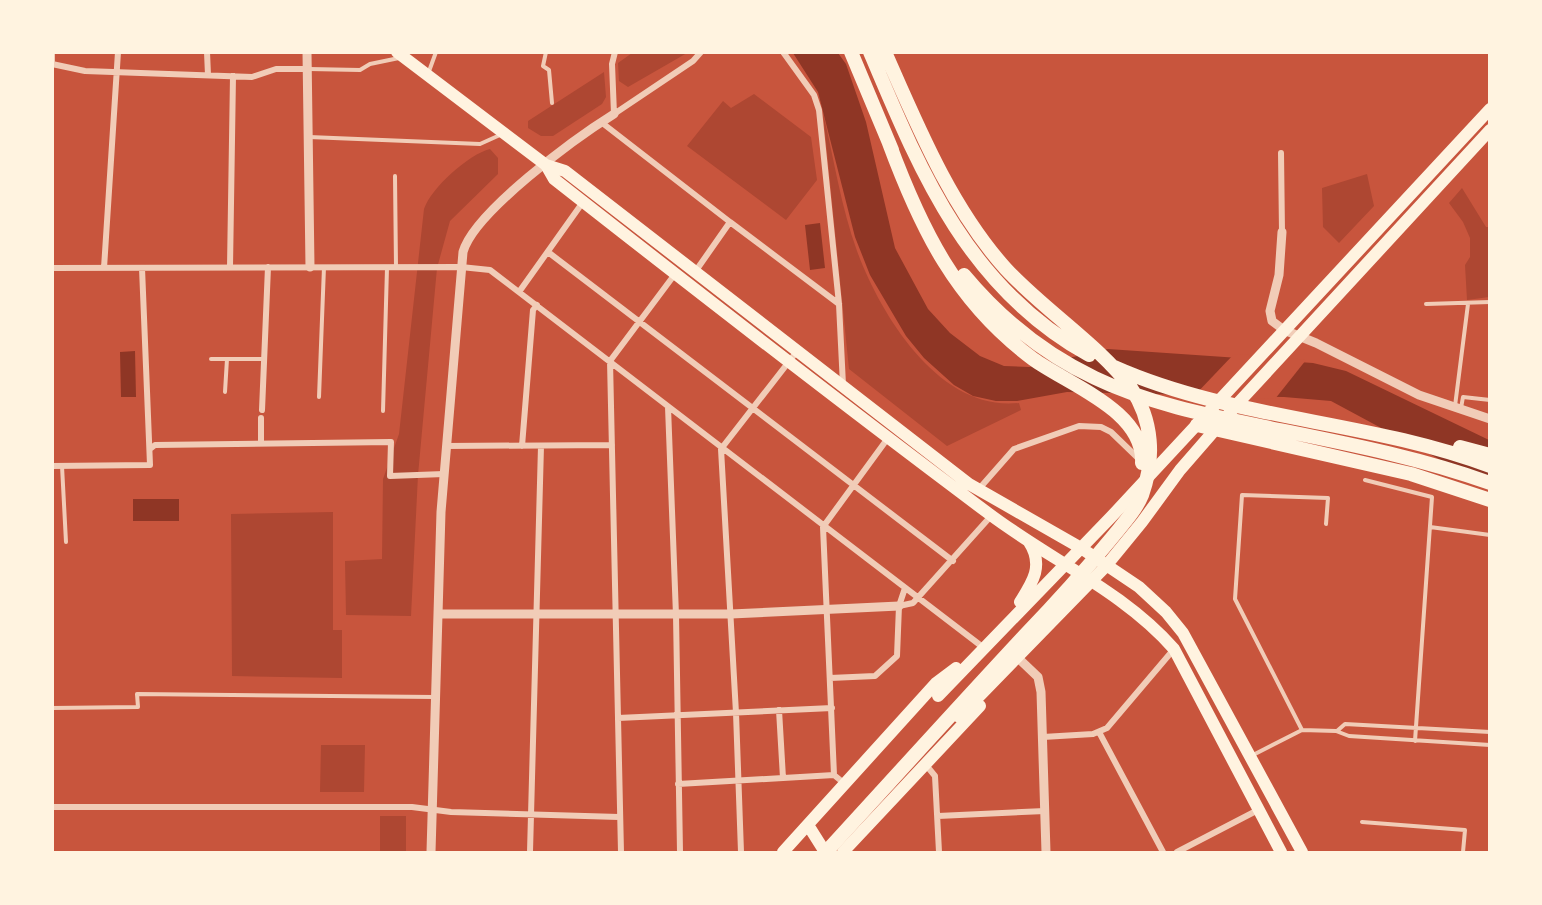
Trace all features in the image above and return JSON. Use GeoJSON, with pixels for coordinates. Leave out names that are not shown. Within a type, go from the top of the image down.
{"type":"FeatureCollection","features":[{"type":"Feature","properties":{"kind":"highway"},"geometry":{"type":"LineString","coordinates":[[816,852],[1066,584],[1128,506],[1135,493],[1141,470],[1142,447],[1126,421],[1102,401],[1031,357],[999,329],[952,274],[934,248],[919,220],[851,52]]}},
{"type":"Feature","properties":{"kind":"highway"},"geometry":{"type":"LineString","coordinates":[[870,52],[926,178],[966,245],[1009,296],[1069,343],[1121,370],[1190,393],[1245,408],[1386,435],[1490,466]]}},
{"type":"Feature","properties":{"kind":"highway"},"geometry":{"type":"LineString","coordinates":[[826,852],[1062,596],[1133,512],[1141,497],[1151,458],[1149,431],[1139,402],[1131,389],[1106,360],[1021,284],[972,225],[934,157],[885,52]]}},
{"type":"Feature","properties":{"kind":"highway"},"geometry":{"type":"LineString","coordinates":[[889,143],[929,225],[971,284],[1021,332],[1077,369],[1148,399],[1241,422],[1411,458],[1490,483]]}},
{"type":"Feature","properties":{"kind":"highway"},"geometry":{"type":"LineString","coordinates":[[1223,397],[1350,421],[1490,456]]}},
{"type":"Feature","properties":{"kind":"highway"},"geometry":{"type":"LineString","coordinates":[[1197,425],[1411,474],[1490,500]]}},
{"type":"Feature","properties":{"kind":"main road"},"geometry":{"type":"LineString","coordinates":[[400,55],[546,165],[565,171],[978,490],[1081,548],[1139,587],[1167,612],[1183,633],[1302,852]]}},
{"type":"Feature","properties":{"kind":"main road"},"geometry":{"type":"LineString","coordinates":[[938,696],[1152,473],[1490,109]]}},
{"type":"Feature","properties":{"kind":"main road"},"geometry":{"type":"LineString","coordinates":[[959,717],[1106,566],[1180,470],[1240,401],[1490,130]]}},
{"type":"Feature","properties":{"kind":"main road"},"geometry":{"type":"LineString","coordinates":[[546,165],[554,179],[888,438],[991,516],[1091,580],[1147,622],[1174,649],[1281,852]]}},
{"type":"Feature","properties":{"kind":"main road"},"geometry":{"type":"LineString","coordinates":[[1002,629],[1037,573],[1035,554],[1026,539]]}},
{"type":"Feature","properties":{"kind":"main road"},"geometry":{"type":"LineString","coordinates":[[783,852],[936,683],[984,648]]}},
{"type":"Feature","properties":{"kind":"main road"},"geometry":{"type":"LineString","coordinates":[[843,852],[993,693],[1017,657]]}},
{"type":"Feature","properties":{"kind":"main road"},"geometry":{"type":"LineString","coordinates":[[808,825],[826,852]]}},
{"type":"Feature","properties":{"kind":"street"},"geometry":{"type":"LineString","coordinates":[[104,268],[118,52]]}},
{"type":"Feature","properties":{"kind":"street"},"geometry":{"type":"LineString","coordinates":[[207,52],[208,75]]}},
{"type":"Feature","properties":{"kind":"street"},"geometry":{"type":"LineString","coordinates":[[307,52],[310,267]]}},
{"type":"Feature","properties":{"kind":"street"},"geometry":{"type":"LineString","coordinates":[[614,114],[612,64],[615,52]]}},
{"type":"Feature","properties":{"kind":"street"},"geometry":{"type":"LineString","coordinates":[[431,852],[444,474],[460,267],[466,240],[482,219],[567,146],[693,61],[701,52]]}},
{"type":"Feature","properties":{"kind":"street"},"geometry":{"type":"LineString","coordinates":[[783,52],[814,95],[819,110],[839,304],[843,385]]}},
{"type":"Feature","properties":{"kind":"street"},"geometry":{"type":"LineString","coordinates":[[53,64],[85,71],[252,77],[276,69],[309,69]]}},
{"type":"Feature","properties":{"kind":"street"},"geometry":{"type":"LineString","coordinates":[[230,267],[233,76]]}},
{"type":"Feature","properties":{"kind":"street"},"geometry":{"type":"LineString","coordinates":[[601,122],[839,304]]}},
{"type":"Feature","properties":{"kind":"street"},"geometry":{"type":"LineString","coordinates":[[1281,153],[1280,274],[1270,317],[1284,330],[1419,395],[1490,419]]}},
{"type":"Feature","properties":{"kind":"street"},"geometry":{"type":"LineString","coordinates":[[519,292],[583,202]]}},
{"type":"Feature","properties":{"kind":"street"},"geometry":{"type":"LineString","coordinates":[[695,272],[730,222]]}},
{"type":"Feature","properties":{"kind":"street"},"geometry":{"type":"LineString","coordinates":[[549,252],[953,561]]}},
{"type":"Feature","properties":{"kind":"street"},"geometry":{"type":"LineString","coordinates":[[261,443],[268,267]]}},
{"type":"Feature","properties":{"kind":"street"},"geometry":{"type":"LineString","coordinates":[[52,268],[460,267],[490,270],[984,648]]}},
{"type":"Feature","properties":{"kind":"street"},"geometry":{"type":"LineString","coordinates":[[52,466],[150,465],[142,268]]}},
{"type":"Feature","properties":{"kind":"street"},"geometry":{"type":"LineString","coordinates":[[621,852],[610,361],[675,274]]}},
{"type":"Feature","properties":{"kind":"street"},"geometry":{"type":"LineString","coordinates":[[522,446],[533,310],[537,304]]}},
{"type":"Feature","properties":{"kind":"street"},"geometry":{"type":"LineString","coordinates":[[741,852],[736,713],[721,448],[798,350]]}},
{"type":"Feature","properties":{"kind":"street"},"geometry":{"type":"LineString","coordinates":[[668,407],[676,615],[680,852]]}},
{"type":"Feature","properties":{"kind":"street"},"geometry":{"type":"LineString","coordinates":[[978,490],[1014,449],[1079,426],[1101,427],[1111,432],[1152,473]]}},
{"type":"Feature","properties":{"kind":"street"},"geometry":{"type":"LineString","coordinates":[[834,775],[823,527],[888,438]]}},
{"type":"Feature","properties":{"kind":"street"},"geometry":{"type":"LineString","coordinates":[[150,449],[154,446],[391,442],[390,476],[444,474]]}},
{"type":"Feature","properties":{"kind":"street"},"geometry":{"type":"LineString","coordinates":[[446,446],[612,446]]}},
{"type":"Feature","properties":{"kind":"street"},"geometry":{"type":"LineString","coordinates":[[530,852],[542,446]]}},
{"type":"Feature","properties":{"kind":"street"},"geometry":{"type":"LineString","coordinates":[[438,614],[676,615],[899,606],[913,603],[991,516]]}},
{"type":"Feature","properties":{"kind":"street"},"geometry":{"type":"LineString","coordinates":[[830,678],[875,676],[897,656],[899,606],[905,588]]}},
{"type":"Feature","properties":{"kind":"street"},"geometry":{"type":"LineString","coordinates":[[1043,737],[1099,732],[1107,728],[1174,649]]}},
{"type":"Feature","properties":{"kind":"street"},"geometry":{"type":"LineString","coordinates":[[1017,657],[1038,676],[1043,737],[1046,852]]}},
{"type":"Feature","properties":{"kind":"street"},"geometry":{"type":"LineString","coordinates":[[618,718],[832,708]]}},
{"type":"Feature","properties":{"kind":"street"},"geometry":{"type":"LineString","coordinates":[[779,710],[783,778]]}},
{"type":"Feature","properties":{"kind":"street"},"geometry":{"type":"LineString","coordinates":[[1099,732],[1163,852]]}},
{"type":"Feature","properties":{"kind":"street"},"geometry":{"type":"LineString","coordinates":[[926,765],[935,776],[939,852]]}},
{"type":"Feature","properties":{"kind":"street"},"geometry":{"type":"LineString","coordinates":[[678,784],[834,775],[845,784]]}},
{"type":"Feature","properties":{"kind":"street"},"geometry":{"type":"LineString","coordinates":[[52,807],[335,806],[619,817]]}},
{"type":"Feature","properties":{"kind":"street"},"geometry":{"type":"LineString","coordinates":[[1177,852],[1258,810]]}},
{"type":"Feature","properties":{"kind":"street"},"geometry":{"type":"LineString","coordinates":[[938,816],[1046,811]]}},
{"type":"Feature","properties":{"kind":"lane"},"geometry":{"type":"LineString","coordinates":[[53,52],[53,64]]}},
{"type":"Feature","properties":{"kind":"lane"},"geometry":{"type":"LineString","coordinates":[[428,74],[436,52]]}},
{"type":"Feature","properties":{"kind":"lane"},"geometry":{"type":"LineString","coordinates":[[546,52],[543,66],[549,70],[552,103]]}},
{"type":"Feature","properties":{"kind":"lane"},"geometry":{"type":"LineString","coordinates":[[309,69],[360,70],[370,64],[400,55]]}},
{"type":"Feature","properties":{"kind":"lane"},"geometry":{"type":"LineString","coordinates":[[308,136],[480,144],[504,133]]}},
{"type":"Feature","properties":{"kind":"lane"},"geometry":{"type":"LineString","coordinates":[[395,176],[396,268]]}},
{"type":"Feature","properties":{"kind":"lane"},"geometry":{"type":"LineString","coordinates":[[319,397],[324,267]]}},
{"type":"Feature","properties":{"kind":"lane"},"geometry":{"type":"LineString","coordinates":[[382,411],[387,268]]}},
{"type":"Feature","properties":{"kind":"lane"},"geometry":{"type":"LineString","coordinates":[[1426,304],[1490,302]]}},
{"type":"Feature","properties":{"kind":"lane"},"geometry":{"type":"LineString","coordinates":[[1458,407],[1468,304]]}},
{"type":"Feature","properties":{"kind":"lane"},"geometry":{"type":"LineString","coordinates":[[212,359],[264,359]]}},
{"type":"Feature","properties":{"kind":"lane"},"geometry":{"type":"LineString","coordinates":[[225,392],[227,359]]}},
{"type":"Feature","properties":{"kind":"lane"},"geometry":{"type":"LineString","coordinates":[[1458,407],[1463,397],[1490,400]]}},
{"type":"Feature","properties":{"kind":"lane"},"geometry":{"type":"LineString","coordinates":[[62,466],[66,542]]}},
{"type":"Feature","properties":{"kind":"lane"},"geometry":{"type":"LineString","coordinates":[[1365,480],[1432,497],[1415,741]]}},
{"type":"Feature","properties":{"kind":"lane"},"geometry":{"type":"LineString","coordinates":[[1302,730],[1235,599],[1242,495],[1328,498],[1326,525]]}},
{"type":"Feature","properties":{"kind":"lane"},"geometry":{"type":"LineString","coordinates":[[1430,527],[1490,535]]}},
{"type":"Feature","properties":{"kind":"lane"},"geometry":{"type":"LineString","coordinates":[[52,708],[138,707],[137,694],[435,698]]}},
{"type":"Feature","properties":{"kind":"lane"},"geometry":{"type":"LineString","coordinates":[[1336,731],[1346,724],[1490,732]]}},
{"type":"Feature","properties":{"kind":"lane"},"geometry":{"type":"LineString","coordinates":[[1249,757],[1302,730],[1336,731],[1349,736],[1490,745]]}},
{"type":"Feature","properties":{"kind":"lane"},"geometry":{"type":"LineString","coordinates":[[1362,822],[1465,830],[1463,852]]}},
{"type":"Feature","properties":{"kind":"shaded area"},"geometry":{"type":"Polygon","coordinates":[[[632,53],[687,53],[628,87],[619,81],[618,63],[632,53]]]}},
{"type":"Feature","properties":{"kind":"shaded area"},"geometry":{"type":"Polygon","coordinates":[[[793,53],[838,53],[846,64],[866,122],[895,248],[928,309],[950,333],[980,356],[1004,366],[1029,367],[1108,349],[1313,363],[1346,371],[1489,440],[1489,486],[1331,401],[1284,397],[1067,392],[1017,401],[996,401],[973,396],[954,385],[924,358],[906,336],[870,275],[855,237],[818,92],[793,53]]]}},
{"type":"Feature","properties":{"kind":"shaded area"},"geometry":{"type":"Polygon","coordinates":[[[604,72],[606,97],[602,104],[553,136],[541,136],[528,128],[528,121],[604,72]]]}},
{"type":"Feature","properties":{"kind":"shaded area"},"geometry":{"type":"Polygon","coordinates":[[[754,94],[811,137],[817,180],[786,220],[687,146],[723,101],[731,108],[754,94]]]}},
{"type":"Feature","properties":{"kind":"shaded area"},"geometry":{"type":"Polygon","coordinates":[[[823,113],[851,234],[868,277],[898,330],[917,355],[939,376],[964,392],[990,402],[1019,403],[1021,410],[947,446],[849,369],[823,113]]]}},
{"type":"Feature","properties":{"kind":"shaded area"},"geometry":{"type":"Polygon","coordinates":[[[490,149],[498,158],[498,174],[450,221],[437,268],[418,475],[411,616],[346,615],[345,561],[382,559],[383,479],[399,434],[424,209],[442,182],[472,158],[490,149]]]}},
{"type":"Feature","properties":{"kind":"shaded area"},"geometry":{"type":"Polygon","coordinates":[[[1367,174],[1374,206],[1339,243],[1323,227],[1322,188],[1367,174]]]}},
{"type":"Feature","properties":{"kind":"shaded area"},"geometry":{"type":"Polygon","coordinates":[[[1462,188],[1486,227],[1489,227],[1489,297],[1467,300],[1465,265],[1470,257],[1470,238],[1463,222],[1449,203],[1462,188]]]}},
{"type":"Feature","properties":{"kind":"shaded area"},"geometry":{"type":"Polygon","coordinates":[[[820,223],[825,268],[810,270],[805,225],[820,223]]]}},
{"type":"Feature","properties":{"kind":"shaded area"},"geometry":{"type":"Polygon","coordinates":[[[135,351],[136,397],[121,397],[120,352],[135,351]]]}},
{"type":"Feature","properties":{"kind":"shaded area"},"geometry":{"type":"Polygon","coordinates":[[[133,499],[179,499],[179,521],[133,521],[133,499]]]}},
{"type":"Feature","properties":{"kind":"shaded area"},"geometry":{"type":"Polygon","coordinates":[[[333,512],[333,630],[342,630],[342,678],[232,676],[231,514],[333,512]]]}},
{"type":"Feature","properties":{"kind":"shaded area"},"geometry":{"type":"Polygon","coordinates":[[[321,745],[365,745],[364,792],[320,792],[321,745]]]}},
{"type":"Feature","properties":{"kind":"shaded area"},"geometry":{"type":"Polygon","coordinates":[[[380,816],[406,816],[406,852],[380,852],[380,816]]]}},
{"type":"Feature","properties":{"kind":"pier"},"geometry":{"type":"Polygon","coordinates":[[[1234,354],[1306,360],[1275,399],[1194,396],[1234,354]]]}}]}
